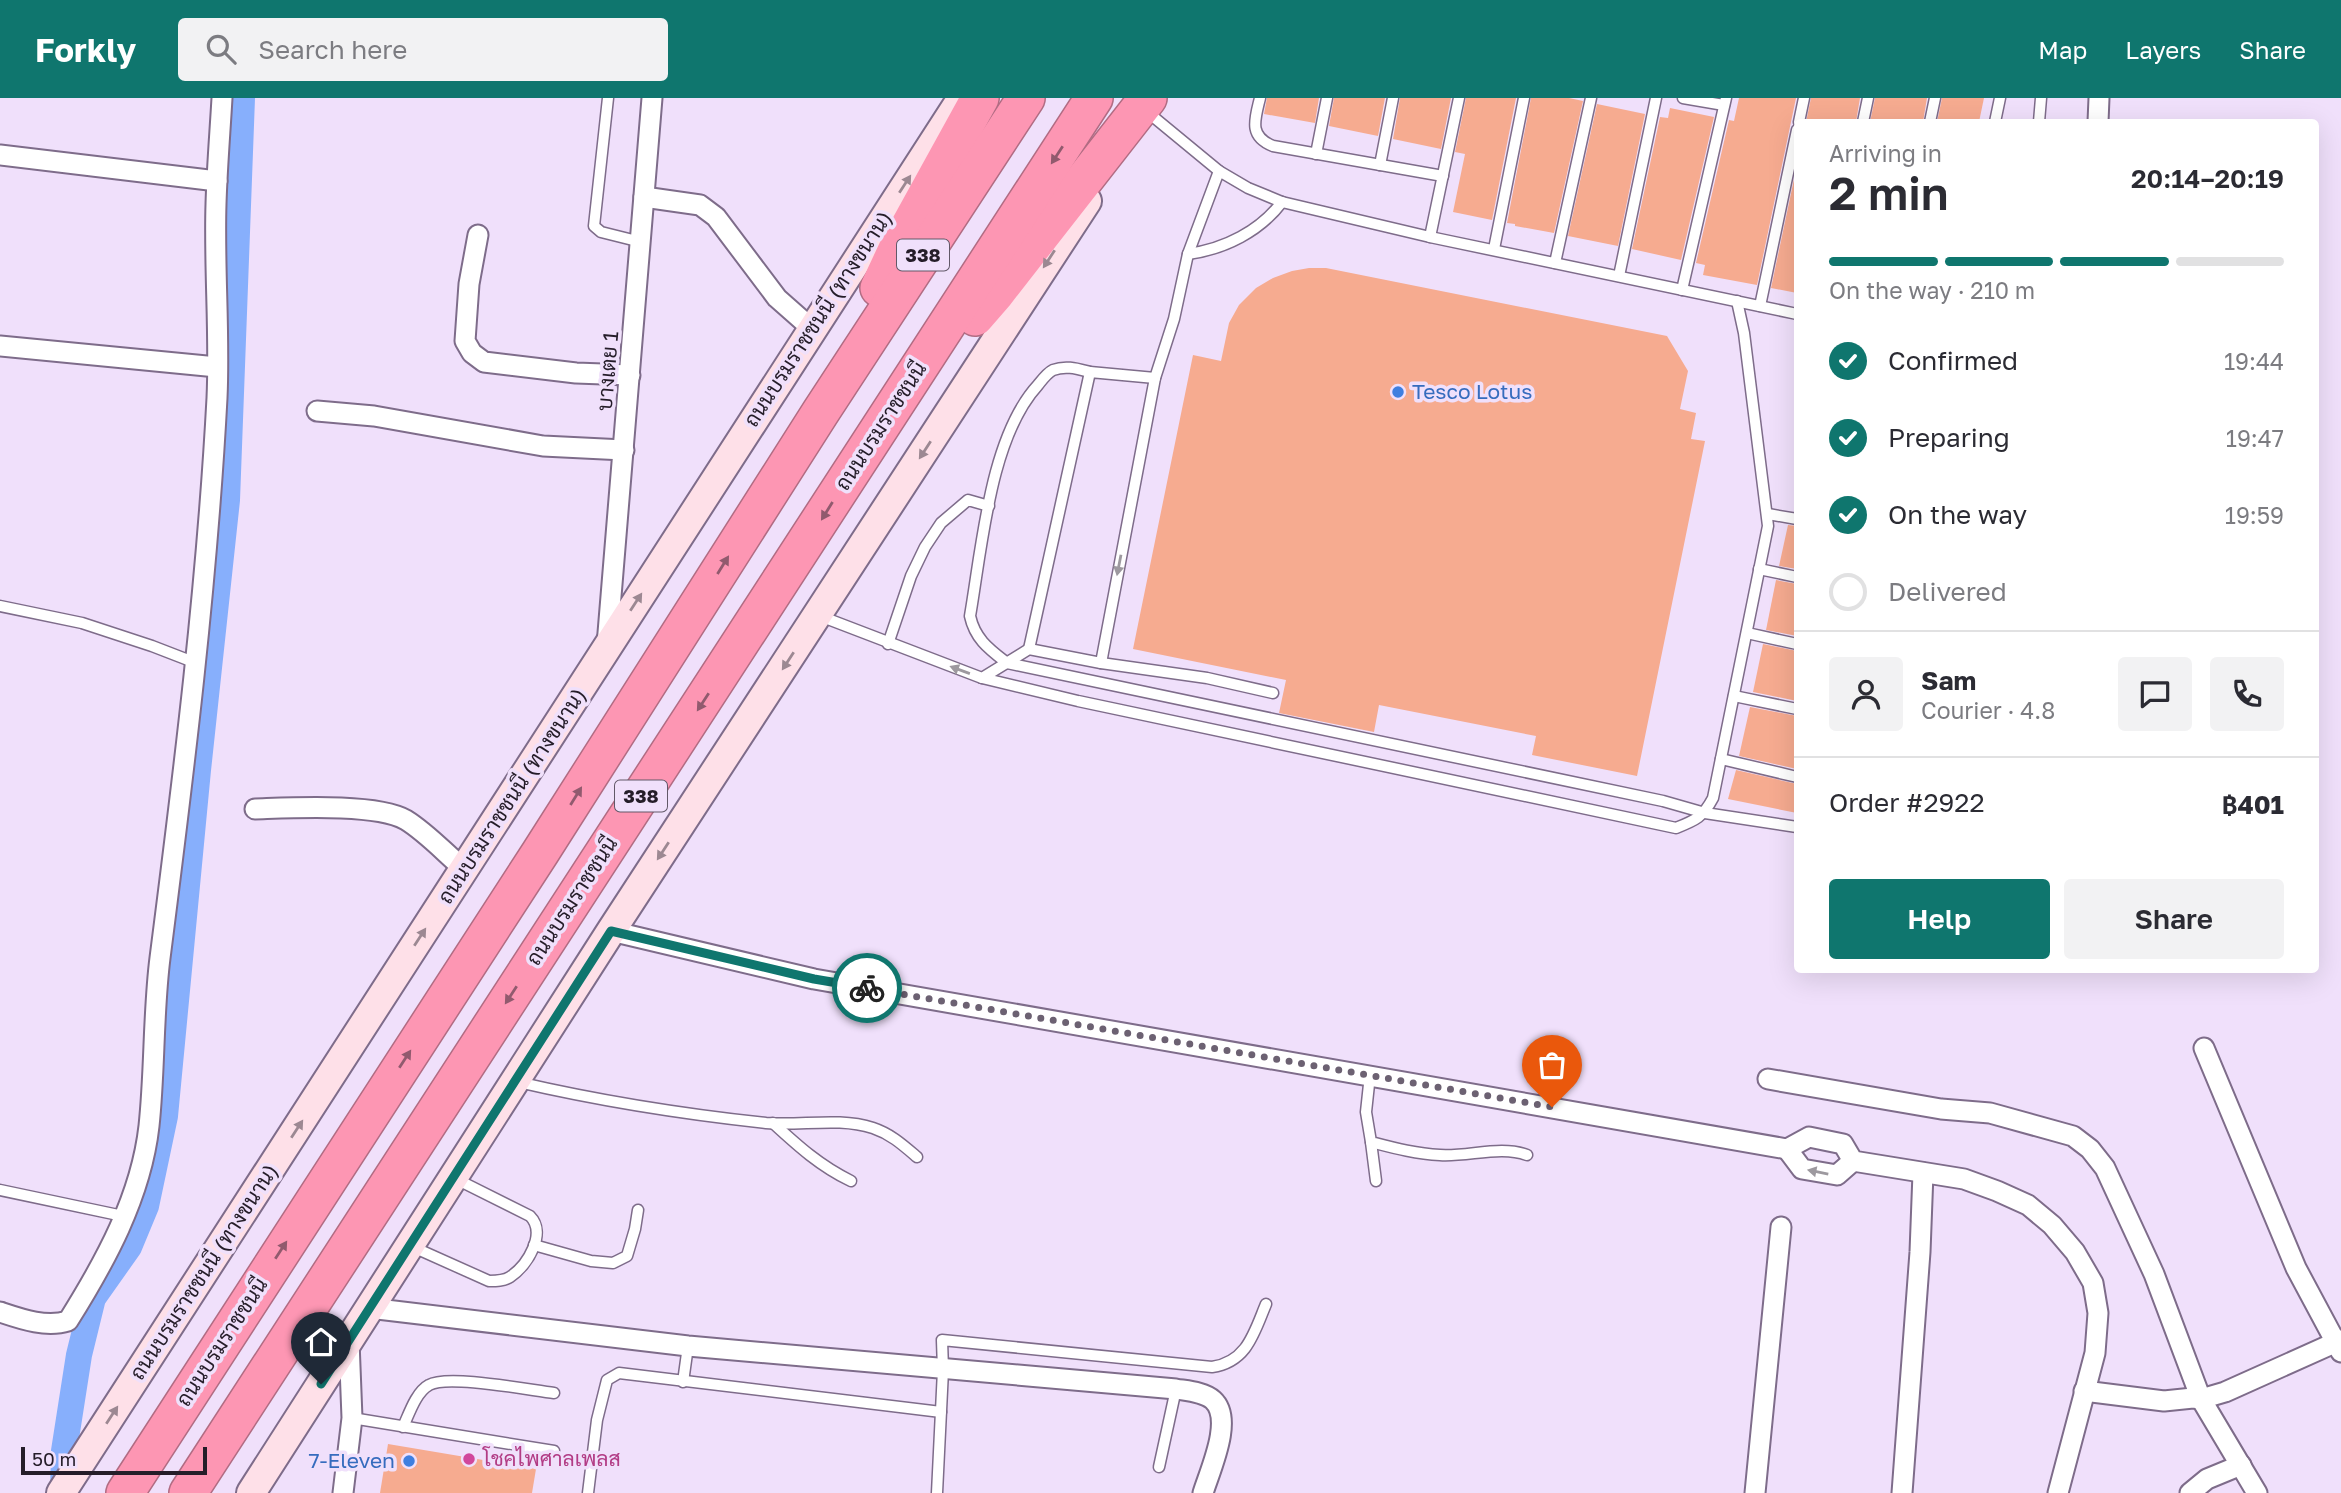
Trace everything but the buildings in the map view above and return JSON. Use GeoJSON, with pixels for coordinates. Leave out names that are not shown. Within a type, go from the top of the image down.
{"type":"FeatureCollection","features":[{"type":"Feature","properties":{"kind":"highway"},"geometry":{"type":"LineString","coordinates":[[820,412],[899,245],[980,98]]}},
{"type":"Feature","properties":{"kind":"highway","name":"ถนนบรมราชชนนี"},"geometry":{"type":"LineString","coordinates":[[125,1493],[540,853],[820,412],[1026,98]]}},
{"type":"Feature","properties":{"kind":"highway","name":"ถนนบรมราชชนนี"},"geometry":{"type":"LineString","coordinates":[[188,1493],[1094,98]]}},
{"type":"Feature","properties":{"kind":"highway"},"geometry":{"type":"LineString","coordinates":[[891,411],[995,294],[1148,102]]}},
{"type":"Feature","properties":{"kind":"main road","name":"ถนนบรมราชชนนี (ทางขนาน)"},"geometry":{"type":"LineString","coordinates":[[61,1493],[962,98]]}},
{"type":"Feature","properties":{"kind":"main road","name":"338"},"geometry":{"type":"LineString","coordinates":[[251,1493],[1148,102]]}},
{"type":"Feature","properties":{"kind":"street"},"geometry":{"type":"LineString","coordinates":[[0,1312],[29,1321],[68,1321],[110,1248],[135,1190],[149,1129],[159,963],[209,537],[217,367],[217,181],[222,98]]}},
{"type":"Feature","properties":{"kind":"street","name":"บางเตย 1"},"geometry":{"type":"LineString","coordinates":[[607,648],[652,98]]}},
{"type":"Feature","properties":{"kind":"street"},"geometry":{"type":"LineString","coordinates":[[2098,119],[2099,98]]}},
{"type":"Feature","properties":{"kind":"street"},"geometry":{"type":"LineString","coordinates":[[0,155],[217,181]]}},
{"type":"Feature","properties":{"kind":"street"},"geometry":{"type":"LineString","coordinates":[[644,197],[700,205],[716,217],[777,298],[811,328]]}},
{"type":"Feature","properties":{"kind":"street"},"geometry":{"type":"LineString","coordinates":[[478,235],[469,284],[465,341],[472,353],[484,362],[576,373],[630,375]]}},
{"type":"Feature","properties":{"kind":"street"},"geometry":{"type":"LineString","coordinates":[[0,346],[217,367]]}},
{"type":"Feature","properties":{"kind":"street"},"geometry":{"type":"LineString","coordinates":[[317,411],[374,416],[543,446],[624,450]]}},
{"type":"Feature","properties":{"kind":"street"},"geometry":{"type":"LineString","coordinates":[[255,810],[313,807],[368,811],[403,819],[425,834],[464,869]]}},
{"type":"Feature","properties":{"kind":"street"},"geometry":{"type":"LineString","coordinates":[[611,931],[814,979],[1787,1149],[1809,1136],[1843,1144],[1853,1161]]}},
{"type":"Feature","properties":{"kind":"street"},"geometry":{"type":"LineString","coordinates":[[2084,1391],[2164,1401],[2201,1399],[2225,1392],[2339,1345],[2296,1268],[2204,1048]]}},
{"type":"Feature","properties":{"kind":"street"},"geometry":{"type":"LineString","coordinates":[[1768,1079],[1941,1109],[1990,1113],[2073,1136],[2090,1149],[2105,1168],[2154,1274],[2201,1399],[2257,1493]]}},
{"type":"Feature","properties":{"kind":"street"},"geometry":{"type":"LineString","coordinates":[[1787,1149],[1802,1169],[1836,1175],[1853,1161],[1964,1179],[2028,1205],[2052,1225],[2075,1252],[2092,1283],[2098,1313],[2095,1353],[2058,1493]]}},
{"type":"Feature","properties":{"kind":"street"},"geometry":{"type":"LineString","coordinates":[[1902,1493],[1923,1173]]}},
{"type":"Feature","properties":{"kind":"street"},"geometry":{"type":"LineString","coordinates":[[1755,1493],[1781,1227]]}},
{"type":"Feature","properties":{"kind":"street"},"geometry":{"type":"LineString","coordinates":[[369,1308],[688,1346],[1176,1389],[1206,1395],[1220,1409],[1223,1422],[1203,1493]]}},
{"type":"Feature","properties":{"kind":"street"},"geometry":{"type":"LineString","coordinates":[[343,1493],[352,1418],[349,1340]]}},
{"type":"Feature","properties":{"kind":"street"},"geometry":{"type":"LineString","coordinates":[[2190,1493],[2207,1479],[2241,1465]]}},
{"type":"Feature","properties":{"kind":"lane"},"geometry":{"type":"LineString","coordinates":[[608,98],[594,226],[601,232],[642,242]]}},
{"type":"Feature","properties":{"kind":"lane"},"geometry":{"type":"LineString","coordinates":[[1260,98],[1254,123],[1262,142],[1443,176]]}},
{"type":"Feature","properties":{"kind":"lane"},"geometry":{"type":"LineString","coordinates":[[1316,154],[1327,98]]}},
{"type":"Feature","properties":{"kind":"lane"},"geometry":{"type":"LineString","coordinates":[[1380,165],[1393,98]]}},
{"type":"Feature","properties":{"kind":"lane"},"geometry":{"type":"LineString","coordinates":[[1430,237],[1459,98]]}},
{"type":"Feature","properties":{"kind":"lane"},"geometry":{"type":"LineString","coordinates":[[1494,249],[1524,98]]}},
{"type":"Feature","properties":{"kind":"lane"},"geometry":{"type":"LineString","coordinates":[[1555,263],[1591,98]]}},
{"type":"Feature","properties":{"kind":"lane"},"geometry":{"type":"LineString","coordinates":[[1619,276],[1656,98]]}},
{"type":"Feature","properties":{"kind":"lane"},"geometry":{"type":"LineString","coordinates":[[1682,290],[1725,101],[1683,98]]}},
{"type":"Feature","properties":{"kind":"lane"},"geometry":{"type":"LineString","coordinates":[[1800,119],[1804,98]]}},
{"type":"Feature","properties":{"kind":"lane"},"geometry":{"type":"LineString","coordinates":[[1864,119],[1868,98]]}},
{"type":"Feature","properties":{"kind":"lane"},"geometry":{"type":"LineString","coordinates":[[1931,119],[1935,98]]}},
{"type":"Feature","properties":{"kind":"lane"},"geometry":{"type":"LineString","coordinates":[[1996,119],[2000,98]]}},
{"type":"Feature","properties":{"kind":"lane"},"geometry":{"type":"LineString","coordinates":[[2039,119],[2041,98]]}},
{"type":"Feature","properties":{"kind":"lane"},"geometry":{"type":"LineString","coordinates":[[1148,102],[1219,171],[1248,188],[1282,202],[1430,237],[1794,313]]}},
{"type":"Feature","properties":{"kind":"lane"},"geometry":{"type":"LineString","coordinates":[[1760,306],[1794,144]]}},
{"type":"Feature","properties":{"kind":"lane"},"geometry":{"type":"LineString","coordinates":[[1101,663],[1155,377],[1174,319],[1188,254],[1219,171]]}},
{"type":"Feature","properties":{"kind":"lane"},"geometry":{"type":"LineString","coordinates":[[1188,254],[1207,251],[1246,234],[1270,218],[1282,202]]}},
{"type":"Feature","properties":{"kind":"lane"},"geometry":{"type":"LineString","coordinates":[[818,615],[982,678],[1078,701],[1676,828],[1705,813],[1713,798],[1768,526],[1744,333],[1737,301]]}},
{"type":"Feature","properties":{"kind":"lane"},"geometry":{"type":"LineString","coordinates":[[1155,377],[1090,372],[1067,367],[1051,371],[1028,396],[1013,421],[989,506],[970,616],[973,631],[1007,663],[1663,801],[1705,813],[1794,827]]}},
{"type":"Feature","properties":{"kind":"lane"},"geometry":{"type":"LineString","coordinates":[[1029,649],[1090,372]]}},
{"type":"Feature","properties":{"kind":"lane"},"geometry":{"type":"LineString","coordinates":[[888,644],[911,576],[925,547],[941,523],[968,500],[989,506]]}},
{"type":"Feature","properties":{"kind":"lane"},"geometry":{"type":"LineString","coordinates":[[1768,514],[1794,518]]}},
{"type":"Feature","properties":{"kind":"lane"},"geometry":{"type":"LineString","coordinates":[[1759,569],[1794,576]]}},
{"type":"Feature","properties":{"kind":"lane"},"geometry":{"type":"LineString","coordinates":[[0,606],[82,623],[196,663]]}},
{"type":"Feature","properties":{"kind":"lane"},"geometry":{"type":"LineString","coordinates":[[1746,634],[1794,643]]}},
{"type":"Feature","properties":{"kind":"lane"},"geometry":{"type":"LineString","coordinates":[[982,678],[1029,649],[1101,663],[1207,678],[1273,693]]}},
{"type":"Feature","properties":{"kind":"lane"},"geometry":{"type":"LineString","coordinates":[[1734,696],[1794,708]]}},
{"type":"Feature","properties":{"kind":"lane"},"geometry":{"type":"LineString","coordinates":[[1721,760],[1794,776]]}},
{"type":"Feature","properties":{"kind":"lane"},"geometry":{"type":"LineString","coordinates":[[1370,1075],[1366,1112],[1377,1181]]}},
{"type":"Feature","properties":{"kind":"lane"},"geometry":{"type":"LineString","coordinates":[[515,1082],[597,1100],[773,1123],[835,1122],[870,1128],[891,1135],[917,1157]]}},
{"type":"Feature","properties":{"kind":"lane"},"geometry":{"type":"LineString","coordinates":[[773,1123],[808,1156],[851,1181]]}},
{"type":"Feature","properties":{"kind":"lane"},"geometry":{"type":"LineString","coordinates":[[1371,1142],[1416,1153],[1443,1155],[1519,1152],[1527,1156]]}},
{"type":"Feature","properties":{"kind":"lane"},"geometry":{"type":"LineString","coordinates":[[410,1245],[489,1281],[501,1281],[511,1276],[525,1261],[534,1245],[537,1222],[453,1178]]}},
{"type":"Feature","properties":{"kind":"lane"},"geometry":{"type":"LineString","coordinates":[[0,1190],[123,1216]]}},
{"type":"Feature","properties":{"kind":"lane"},"geometry":{"type":"LineString","coordinates":[[534,1245],[591,1261],[613,1263],[627,1256],[638,1210]]}},
{"type":"Feature","properties":{"kind":"lane"},"geometry":{"type":"LineString","coordinates":[[937,1493],[942,1340],[1212,1367],[1227,1365],[1239,1356],[1249,1343],[1266,1304]]}},
{"type":"Feature","properties":{"kind":"lane"},"geometry":{"type":"LineString","coordinates":[[683,1382],[688,1346]]}},
{"type":"Feature","properties":{"kind":"lane"},"geometry":{"type":"LineString","coordinates":[[588,1493],[597,1420],[607,1380],[619,1373],[941,1412]]}},
{"type":"Feature","properties":{"kind":"lane"},"geometry":{"type":"LineString","coordinates":[[403,1427],[417,1397],[428,1385],[447,1380],[554,1393]]}},
{"type":"Feature","properties":{"kind":"lane"},"geometry":{"type":"LineString","coordinates":[[1159,1467],[1176,1389]]}},
{"type":"Feature","properties":{"kind":"lane"},"geometry":{"type":"LineString","coordinates":[[352,1418],[554,1451]]}},
{"type":"Feature","properties":{"kind":"waterway"},"geometry":{"type":"LineString","coordinates":[[63,1493],[64,1451],[79,1355],[93,1298],[129,1247],[146,1206],[165,1116],[227,500],[242,98]]}},
{"type":"Feature","properties":{"kind":"way so far"},"geometry":{"type":"LineString","coordinates":[[867,988],[1552,1107]]}},
{"type":"Feature","properties":{"kind":"place","name":"Tesco Lotus"},"geometry":{"type":"Point","coordinates":[1398,392]}},
{"type":"Feature","properties":{"kind":"place","name":"โชคไพศาลเพลส"},"geometry":{"type":"Point","coordinates":[469,1459]}},
{"type":"Feature","properties":{"kind":"place","name":"7-Eleven"},"geometry":{"type":"Point","coordinates":[409,1461]}},
{"type":"Feature","properties":{"kind":"route"},"geometry":{"type":"LineString","coordinates":[[321,1384],[611,931],[814,979],[867,988]]}}]}
